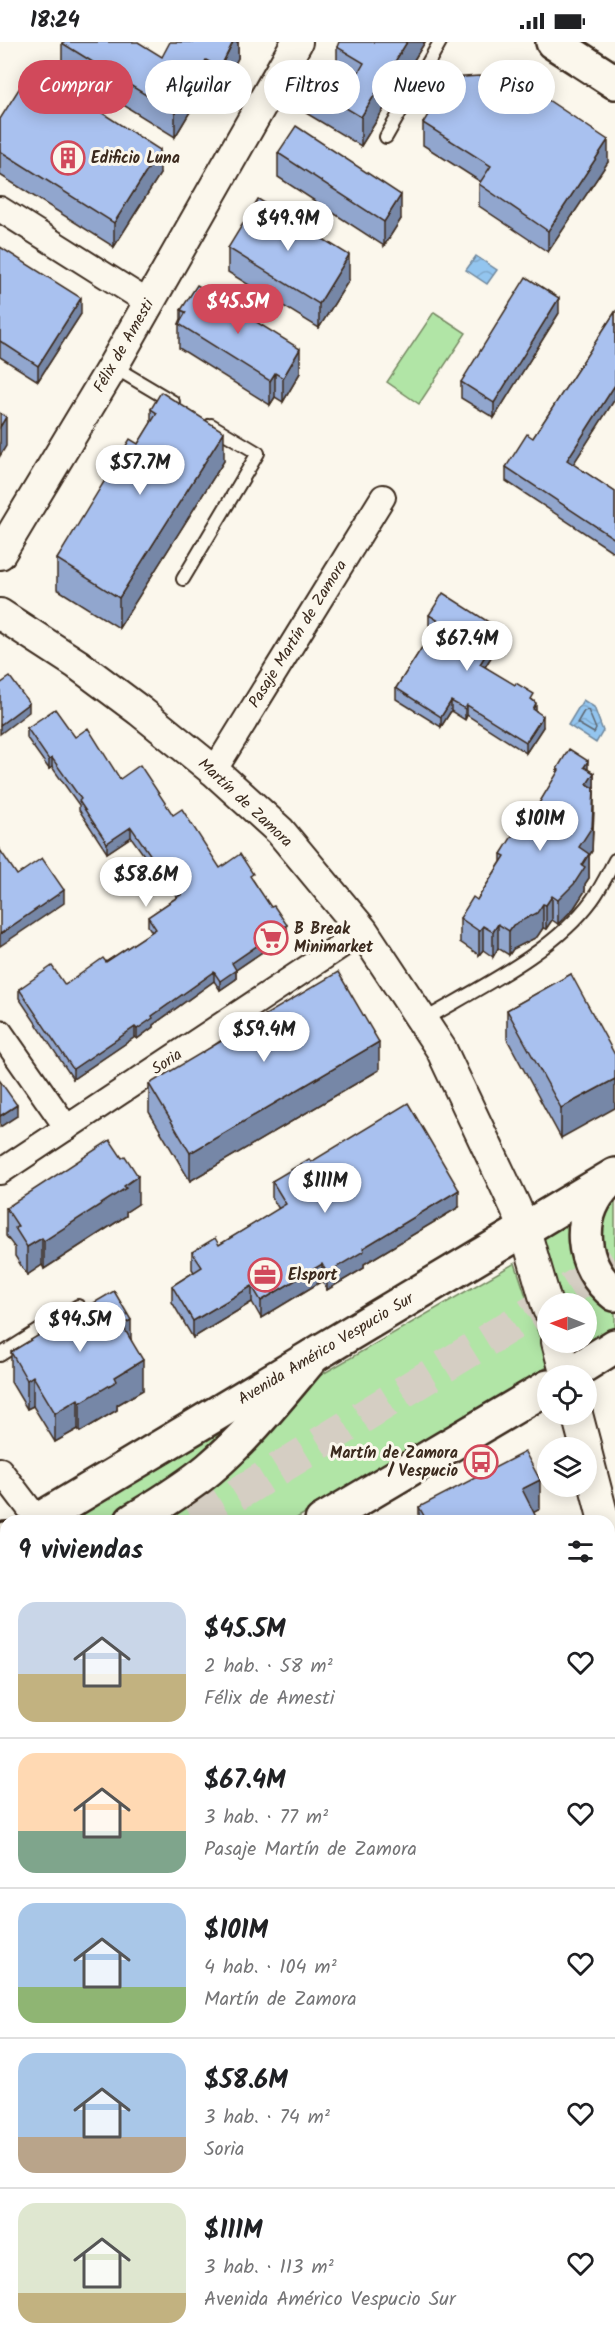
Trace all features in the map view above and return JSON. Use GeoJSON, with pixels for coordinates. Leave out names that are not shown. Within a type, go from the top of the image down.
{"type":"FeatureCollection","features":[{"type":"Feature","properties":{"kind":"main road"},"geometry":{"type":"LineString","coordinates":[[553,42],[615,82]]}},
{"type":"Feature","properties":{"kind":"main road"},"geometry":{"type":"LineString","coordinates":[[615,1175],[595,1198],[588,1212],[585,1229],[588,1257],[597,1276],[615,1294]]}},
{"type":"Feature","properties":{"kind":"main road","name":"Avenida Américo Vespucio Sur"},"geometry":{"type":"LineString","coordinates":[[47,1515],[615,1175]]}},
{"type":"Feature","properties":{"kind":"main road"},"geometry":{"type":"LineString","coordinates":[[584,1365],[615,1346]]}},
{"type":"Feature","properties":{"kind":"main road"},"geometry":{"type":"LineString","coordinates":[[142,1515],[209,1469],[254,1426],[313,1356]]}},
{"type":"Feature","properties":{"kind":"main road"},"geometry":{"type":"LineString","coordinates":[[332,1515],[537,1394]]}},
{"type":"Feature","properties":{"kind":"street","name":"Félix de Amesti"},"geometry":{"type":"LineString","coordinates":[[0,554],[113,366],[297,42]]}},
{"type":"Feature","properties":{"kind":"street"},"geometry":{"type":"LineString","coordinates":[[0,209],[149,303]]}},
{"type":"Feature","properties":{"kind":"street","name":"Pasaje Martín de Zamora"},"geometry":{"type":"LineString","coordinates":[[214,771],[383,496]]}},
{"type":"Feature","properties":{"kind":"street","name":"Martín de Zamora"},"geometry":{"type":"LineString","coordinates":[[0,614],[77,664],[214,771],[280,831],[363,931],[441,1049],[525,1230],[543,1293]]}},
{"type":"Feature","properties":{"kind":"street","name":"Soria"},"geometry":{"type":"LineString","coordinates":[[0,1172],[363,931]]}},
{"type":"Feature","properties":{"kind":"street"},"geometry":{"type":"LineString","coordinates":[[0,1032],[67,1128]]}},
{"type":"Feature","properties":{"kind":"street"},"geometry":{"type":"LineString","coordinates":[[0,1470],[33,1515]]}},
{"type":"Feature","properties":{"kind":"street"},"geometry":{"type":"LineString","coordinates":[[597,1493],[602,1515]]}},
{"type":"Feature","properties":{"kind":"lane"},"geometry":{"type":"LineString","coordinates":[[386,137],[440,42]]}},
{"type":"Feature","properties":{"kind":"lane"},"geometry":{"type":"LineString","coordinates":[[113,366],[258,453],[183,579]]}},
{"type":"Feature","properties":{"kind":"lane"},"geometry":{"type":"LineString","coordinates":[[422,1021],[542,949],[568,927],[592,901],[615,860]]}},
{"type":"Feature","properties":{"kind":"lane"},"geometry":{"type":"LineString","coordinates":[[0,1355],[78,1306]]}},
{"type":"Feature","properties":{"kind":"green space"},"geometry":{"type":"Polygon","coordinates":[[[434,312],[466,333],[419,404],[387,382],[434,312]]]}},
{"type":"Feature","properties":{"kind":"green space"},"geometry":{"type":"Polygon","coordinates":[[[615,1190],[615,1329],[597,1340],[597,1293],[559,1293],[540,1234],[615,1190]]]}},
{"type":"Feature","properties":{"kind":"green space"},"geometry":{"type":"Polygon","coordinates":[[[515,1263],[537,1330],[537,1353],[545,1353],[549,1365],[537,1365],[537,1373],[302,1515],[78,1515],[515,1263]]]}},
{"type":"Feature","properties":{"kind":"water"},"geometry":{"type":"Polygon","coordinates":[[[476,256],[497,270],[487,284],[466,270],[476,256]]]}},
{"type":"Feature","properties":{"kind":"water"},"geometry":{"type":"Polygon","coordinates":[[[583,700],[594,707],[603,731],[596,743],[568,725],[583,700]]]}},
{"type":"Feature","properties":{"kind":"building"},"geometry":{"type":"Polygon","coordinates":[[[138,42],[162,57],[170,42],[233,42],[224,60],[145,60],[145,94],[133,87],[133,60],[89,60],[62,43],[138,42]]]}},
{"type":"Feature","properties":{"kind":"building"},"geometry":{"type":"Polygon","coordinates":[[[339,42],[407,42],[396,60],[372,60],[372,99],[361,117],[356,114],[360,114],[360,70],[364,63],[337,47],[339,42]]]}},
{"type":"Feature","properties":{"kind":"building"},"geometry":{"type":"Polygon","coordinates":[[[478,76],[478,114],[555,114],[555,105],[608,140],[548,231],[479,184],[491,166],[423,123],[428,114],[466,114],[466,77],[478,76]]]}},
{"type":"Feature","properties":{"kind":"building","name":"Edificio Luna"},"geometry":{"type":"Polygon","coordinates":[[[18,90],[18,114],[104,114],[160,150],[114,223],[0,151],[0,119],[18,90]]]}},
{"type":"Feature","properties":{"kind":"building"},"geometry":{"type":"Polygon","coordinates":[[[296,126],[401,195],[384,222],[278,153],[296,126]]]}},
{"type":"Feature","properties":{"kind":"building"},"geometry":{"type":"Polygon","coordinates":[[[258,199],[349,255],[319,304],[228,248],[258,199]]]}},
{"type":"Feature","properties":{"kind":"building"},"geometry":{"type":"Polygon","coordinates":[[[0,247],[81,298],[38,366],[0,341],[0,247]]]}},
{"type":"Feature","properties":{"kind":"building"},"geometry":{"type":"Polygon","coordinates":[[[526,277],[559,298],[494,403],[461,382],[526,277]]]}},
{"type":"Feature","properties":{"kind":"building"},"geometry":{"type":"Polygon","coordinates":[[[197,285],[300,349],[283,378],[275,373],[270,381],[179,324],[186,312],[181,310],[197,285]]]}},
{"type":"Feature","properties":{"kind":"building"},"geometry":{"type":"Polygon","coordinates":[[[615,312],[615,385],[567,460],[615,492],[615,539],[506,467],[527,434],[533,438],[615,312]]]}},
{"type":"Feature","properties":{"kind":"building"},"geometry":{"type":"Polygon","coordinates":[[[161,392],[224,432],[119,598],[57,559],[130,439],[138,444],[157,413],[151,409],[161,392]]]}},
{"type":"Feature","properties":{"kind":"building"},"geometry":{"type":"Polygon","coordinates":[[[0,413],[6,417],[0,427],[0,413]]]}},
{"type":"Feature","properties":{"kind":"building"},"geometry":{"type":"Polygon","coordinates":[[[443,593],[501,630],[480,664],[534,694],[531,699],[536,703],[533,709],[543,716],[526,742],[467,705],[465,709],[451,701],[441,717],[396,688],[439,621],[429,615],[443,593]]]}},
{"type":"Feature","properties":{"kind":"building"},"geometry":{"type":"Polygon","coordinates":[[[10,677],[29,703],[0,725],[0,684],[10,677]]]}},
{"type":"Feature","properties":{"kind":"building"},"geometry":{"type":"Polygon","coordinates":[[[55,709],[75,737],[88,728],[120,779],[140,765],[173,815],[182,809],[220,868],[240,854],[253,874],[250,876],[271,907],[274,906],[287,925],[232,963],[236,970],[220,981],[214,972],[152,1016],[153,1018],[137,1029],[135,1027],[73,1069],[19,989],[52,966],[65,985],[103,958],[106,962],[156,929],[148,917],[182,894],[158,861],[156,863],[131,827],[107,843],[79,801],[81,799],[52,758],[49,760],[27,728],[55,709]]]}},
{"type":"Feature","properties":{"kind":"building"},"geometry":{"type":"Polygon","coordinates":[[[569,749],[588,761],[584,767],[594,773],[587,784],[594,788],[592,827],[579,847],[589,854],[582,865],[585,867],[574,884],[558,900],[552,896],[537,913],[513,925],[509,931],[498,924],[493,932],[483,926],[479,931],[460,918],[473,897],[477,900],[505,856],[501,854],[527,812],[532,815],[569,749]]]}},
{"type":"Feature","properties":{"kind":"building"},"geometry":{"type":"Polygon","coordinates":[[[0,850],[17,875],[42,858],[64,890],[0,934],[0,850]]]}},
{"type":"Feature","properties":{"kind":"building"},"geometry":{"type":"Polygon","coordinates":[[[338,972],[379,1042],[190,1153],[149,1084],[338,972]]]}},
{"type":"Feature","properties":{"kind":"building"},"geometry":{"type":"Polygon","coordinates":[[[571,974],[615,1055],[615,1079],[561,1108],[507,1010],[571,974]]]}},
{"type":"Feature","properties":{"kind":"building"},"geometry":{"type":"Polygon","coordinates":[[[0,1081],[17,1105],[0,1116],[0,1081]]]}},
{"type":"Feature","properties":{"kind":"building"},"geometry":{"type":"Polygon","coordinates":[[[408,1103],[459,1190],[363,1248],[364,1251],[327,1273],[322,1264],[261,1301],[252,1286],[193,1321],[172,1286],[202,1267],[192,1252],[215,1238],[219,1245],[286,1204],[272,1181],[309,1159],[311,1162],[408,1103]]]}},
{"type":"Feature","properties":{"kind":"building"},"geometry":{"type":"Polygon","coordinates":[[[110,1140],[122,1158],[125,1156],[138,1176],[124,1186],[126,1188],[44,1241],[42,1238],[27,1247],[15,1228],[18,1226],[6,1208],[110,1140]]]}},
{"type":"Feature","properties":{"kind":"building"},"geometry":{"type":"Polygon","coordinates":[[[114,1291],[131,1320],[122,1325],[143,1360],[115,1377],[117,1381],[80,1403],[78,1399],[55,1413],[33,1376],[27,1380],[11,1352],[80,1306],[82,1310],[114,1291]]]}},
{"type":"Feature","properties":{"kind":"building"},"geometry":{"type":"Polygon","coordinates":[[[525,1452],[537,1474],[537,1482],[522,1489],[535,1515],[424,1515],[419,1507],[525,1452]]]}},
{"type":"Feature","properties":{"kind":"tunnel"},"geometry":{"type":"LineString","coordinates":[[204,1515],[615,1261]]}},
{"type":"Feature","properties":{"kind":"place","name":"Edificio Luna"},"geometry":{"type":"Point","coordinates":[68,158]}},
{"type":"Feature","properties":{"kind":"place","name":"B Break Minimarket"},"geometry":{"type":"Point","coordinates":[271,938]}},
{"type":"Feature","properties":{"kind":"place","name":"Elsport"},"geometry":{"type":"Point","coordinates":[265,1275]}},
{"type":"Feature","properties":{"kind":"place","name":"Martín de Zamora / Vespucio"},"geometry":{"type":"Point","coordinates":[481,1462]}}]}
